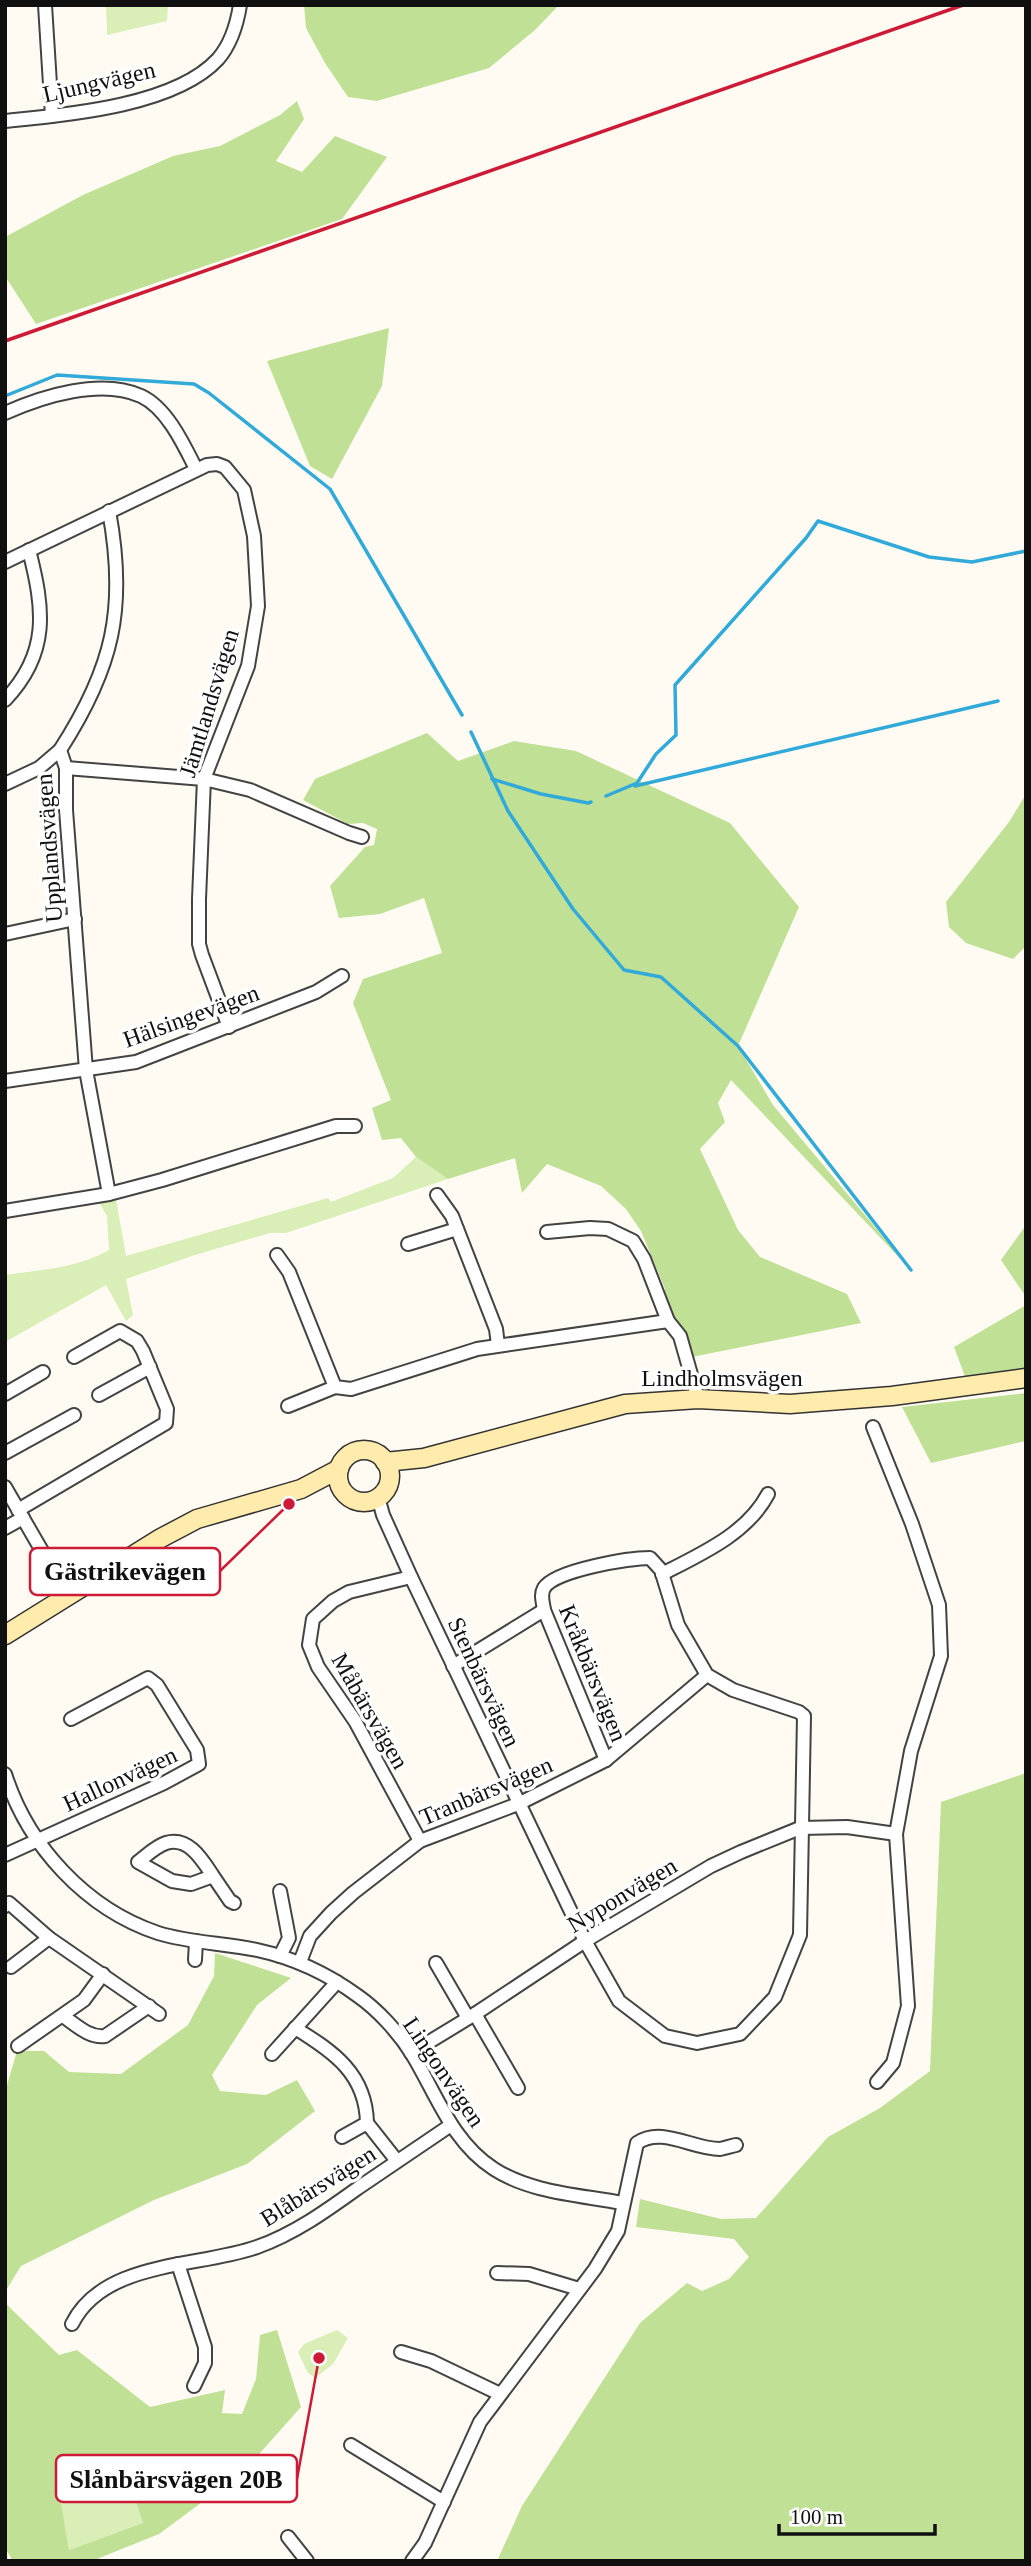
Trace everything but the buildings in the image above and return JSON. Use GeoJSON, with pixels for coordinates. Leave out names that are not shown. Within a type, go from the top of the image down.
{"type":"FeatureCollection","features":[{"type":"Feature","properties":{"kind":"main road","name":"Lindholmsvägen"},"geometry":{"type":"LineString","coordinates":[[5,1635],[161,1538],[197,1519],[301,1489],[339,1469],[350,1454],[363,1450],[375,1453],[385,1462],[424,1458],[625,1404],[698,1399],[790,1404],[888,1396],[1026,1378]]}},
{"type":"Feature","properties":{"kind":"main road","name":"Lindholmsvägen"},"geometry":{"type":"LineString","coordinates":[[301,1489],[343,1492],[352,1499],[374,1499],[385,1491],[389,1480],[424,1458]]}},
{"type":"Feature","properties":{"kind":"main road"},"geometry":{"type":"LineString","coordinates":[[385,1462],[389,1480]]}},
{"type":"Feature","properties":{"kind":"main road"},"geometry":{"type":"LineString","coordinates":[[339,1469],[343,1492]]}},
{"type":"Feature","properties":{"kind":"street"},"geometry":{"type":"LineString","coordinates":[[45,5],[52,116]]}},
{"type":"Feature","properties":{"kind":"street","name":"Ljungvägen"},"geometry":{"type":"LineString","coordinates":[[5,121],[52,116],[130,102],[189,80],[219,58],[236,25],[240,5]]}},
{"type":"Feature","properties":{"kind":"street"},"geometry":{"type":"LineString","coordinates":[[5,413],[38,398],[62,393],[92,389],[133,394],[143,397],[165,417],[184,444],[196,469],[5,562]]}},
{"type":"Feature","properties":{"kind":"street","name":"Jämtlandsvägen"},"geometry":{"type":"LineString","coordinates":[[196,469],[217,464],[225,467],[244,490],[254,536],[258,582],[255,632],[248,666],[204,779],[199,944],[229,1027]]}},
{"type":"Feature","properties":{"kind":"street","name":"Upplandsvägen"},"geometry":{"type":"LineString","coordinates":[[109,511],[117,569],[117,608],[109,649],[82,716],[60,750],[66,768],[66,810],[86,1070],[109,1194]]}},
{"type":"Feature","properties":{"kind":"street"},"geometry":{"type":"LineString","coordinates":[[5,700],[25,675],[38,640],[42,616],[38,584],[29,550]]}},
{"type":"Feature","properties":{"kind":"street"},"geometry":{"type":"LineString","coordinates":[[5,784],[39,768],[60,750]]}},
{"type":"Feature","properties":{"kind":"street"},"geometry":{"type":"LineString","coordinates":[[66,768],[204,779],[250,790],[362,837]]}},
{"type":"Feature","properties":{"kind":"street"},"geometry":{"type":"LineString","coordinates":[[5,934],[75,919]]}},
{"type":"Feature","properties":{"kind":"street","name":"Hälsingevägen"},"geometry":{"type":"LineString","coordinates":[[5,1081],[136,1062],[316,992],[342,975]]}},
{"type":"Feature","properties":{"kind":"street"},"geometry":{"type":"LineString","coordinates":[[5,1211],[109,1194],[336,1126],[355,1126]]}},
{"type":"Feature","properties":{"kind":"street"},"geometry":{"type":"LineString","coordinates":[[437,1195],[452,1216],[496,1329],[498,1345]]}},
{"type":"Feature","properties":{"kind":"street"},"geometry":{"type":"LineString","coordinates":[[408,1244],[457,1229]]}},
{"type":"Feature","properties":{"kind":"street"},"geometry":{"type":"LineString","coordinates":[[547,1232],[608,1229],[633,1241],[644,1259],[668,1321],[680,1336],[698,1399]]}},
{"type":"Feature","properties":{"kind":"street"},"geometry":{"type":"LineString","coordinates":[[277,1255],[289,1272],[335,1387]]}},
{"type":"Feature","properties":{"kind":"street"},"geometry":{"type":"LineString","coordinates":[[288,1406],[335,1387],[351,1389],[477,1349],[668,1321]]}},
{"type":"Feature","properties":{"kind":"street"},"geometry":{"type":"LineString","coordinates":[[5,1528],[21,1514],[166,1423],[167,1409],[137,1341],[120,1331],[74,1357]]}},
{"type":"Feature","properties":{"kind":"street"},"geometry":{"type":"LineString","coordinates":[[99,1395],[150,1367]]}},
{"type":"Feature","properties":{"kind":"street"},"geometry":{"type":"LineString","coordinates":[[5,1394],[44,1373]]}},
{"type":"Feature","properties":{"kind":"street"},"geometry":{"type":"LineString","coordinates":[[5,1453],[74,1415]]}},
{"type":"Feature","properties":{"kind":"street"},"geometry":{"type":"LineString","coordinates":[[873,1427],[912,1524],[939,1605],[941,1656],[911,1751],[896,1834],[908,2006],[893,2063],[877,2082]]}},
{"type":"Feature","properties":{"kind":"street"},"geometry":{"type":"LineString","coordinates":[[5,1487],[68,1596]]}},
{"type":"Feature","properties":{"kind":"street"},"geometry":{"type":"LineString","coordinates":[[707,1675],[678,1625],[662,1574],[707,1551],[743,1526],[759,1513],[768,1494]]}},
{"type":"Feature","properties":{"kind":"street","name":"Stenbärsvägen"},"geometry":{"type":"LineString","coordinates":[[374,1499],[518,1804],[585,1941],[619,2001],[665,2036],[697,2043],[740,2034],[775,1997],[800,1935],[804,1716],[733,1690],[707,1675]]}},
{"type":"Feature","properties":{"kind":"street","name":"Kråkbärsvägen"},"geometry":{"type":"LineString","coordinates":[[606,1760],[544,1610],[542,1596],[545,1585],[564,1574],[636,1558],[650,1558],[662,1574]]}},
{"type":"Feature","properties":{"kind":"street","name":"Måbärsvägen"},"geometry":{"type":"LineString","coordinates":[[411,1577],[349,1592],[333,1601],[313,1619],[309,1645],[318,1667],[355,1721],[420,1841]]}},
{"type":"Feature","properties":{"kind":"street"},"geometry":{"type":"LineString","coordinates":[[453,1666],[544,1610]]}},
{"type":"Feature","properties":{"kind":"street","name":"Tranbärsvägen"},"geometry":{"type":"LineString","coordinates":[[300,1962],[310,1936],[331,1913],[352,1893],[420,1841],[518,1804],[606,1760],[707,1675]]}},
{"type":"Feature","properties":{"kind":"street","name":"Hallonvägen"},"geometry":{"type":"LineString","coordinates":[[38,1841],[199,1764],[197,1750],[157,1685],[148,1678],[71,1719]]}},
{"type":"Feature","properties":{"kind":"street","name":"Lingonvägen"},"geometry":{"type":"LineString","coordinates":[[5,1774],[38,1841],[62,1871],[96,1900],[127,1920],[148,1928],[196,1941],[280,1956],[300,1962],[337,1982],[375,2010],[411,2053],[451,2125],[472,2151],[494,2169],[544,2188],[622,2203]]}},
{"type":"Feature","properties":{"kind":"street"},"geometry":{"type":"LineString","coordinates":[[800,1828],[846,1827],[896,1834]]}},
{"type":"Feature","properties":{"kind":"street","name":"Nyponvägen"},"geometry":{"type":"LineString","coordinates":[[411,2053],[585,1941],[711,1866],[800,1828]]}},
{"type":"Feature","properties":{"kind":"street"},"geometry":{"type":"LineString","coordinates":[[5,1855],[38,1841]]}},
{"type":"Feature","properties":{"kind":"street"},"geometry":{"type":"LineString","coordinates":[[213,1876],[191,1884],[172,1881],[138,1862],[164,1843],[187,1846],[198,1853],[234,1903]]}},
{"type":"Feature","properties":{"kind":"street"},"geometry":{"type":"LineString","coordinates":[[280,1891],[289,1938],[280,1956]]}},
{"type":"Feature","properties":{"kind":"street"},"geometry":{"type":"LineString","coordinates":[[5,1906],[9,1903],[49,1938],[154,2010],[100,2037],[89,2034],[63,2016]]}},
{"type":"Feature","properties":{"kind":"street"},"geometry":{"type":"LineString","coordinates":[[7,1965],[49,1938]]}},
{"type":"Feature","properties":{"kind":"street"},"geometry":{"type":"LineString","coordinates":[[195,1960],[196,1941]]}},
{"type":"Feature","properties":{"kind":"street"},"geometry":{"type":"LineString","coordinates":[[436,1963],[518,2088]]}},
{"type":"Feature","properties":{"kind":"street"},"geometry":{"type":"LineString","coordinates":[[18,2046],[84,2000],[103,1974]]}},
{"type":"Feature","properties":{"kind":"street"},"geometry":{"type":"LineString","coordinates":[[272,2054],[337,1982]]}},
{"type":"Feature","properties":{"kind":"street"},"geometry":{"type":"LineString","coordinates":[[295,2028],[323,2045],[349,2070],[367,2105],[367,2123],[342,2137]]}},
{"type":"Feature","properties":{"kind":"street","name":"Blåbärsvägen"},"geometry":{"type":"LineString","coordinates":[[367,2123],[397,2161]]}},
{"type":"Feature","properties":{"kind":"street","name":"Blåbärsvägen"},"geometry":{"type":"LineString","coordinates":[[72,2325],[79,2309],[116,2283],[144,2272],[255,2248],[280,2238],[320,2215],[451,2125]]}},
{"type":"Feature","properties":{"kind":"street"},"geometry":{"type":"LineString","coordinates":[[412,2561],[425,2543],[480,2422],[595,2269],[618,2231],[637,2143],[646,2137],[718,2149],[736,2146]]}},
{"type":"Feature","properties":{"kind":"street"},"geometry":{"type":"LineString","coordinates":[[178,2264],[205,2347],[205,2363],[194,2386]]}},
{"type":"Feature","properties":{"kind":"street"},"geometry":{"type":"LineString","coordinates":[[497,2273],[529,2274],[579,2289]]}},
{"type":"Feature","properties":{"kind":"street"},"geometry":{"type":"LineString","coordinates":[[401,2352],[431,2361],[500,2393]]}},
{"type":"Feature","properties":{"kind":"street"},"geometry":{"type":"LineString","coordinates":[[351,2445],[444,2502]]}},
{"type":"Feature","properties":{"kind":"street"},"geometry":{"type":"LineString","coordinates":[[288,2537],[307,2561]]}},
{"type":"Feature","properties":{"kind":"green space"},"geometry":{"type":"Polygon","coordinates":[[[106,5],[168,5],[167,21],[107,35],[106,5]]]}},
{"type":"Feature","properties":{"kind":"green space"},"geometry":{"type":"Polygon","coordinates":[[[304,5],[559,5],[535,30],[489,68],[377,101],[348,97],[306,28],[304,5]]]}},
{"type":"Feature","properties":{"kind":"green space"},"geometry":{"type":"Polygon","coordinates":[[[297,101],[304,119],[276,161],[302,172],[335,136],[387,157],[342,219],[36,324],[5,276],[5,237],[83,195],[173,156],[220,146],[280,115],[297,101]]]}},
{"type":"Feature","properties":{"kind":"green space"},"geometry":{"type":"Polygon","coordinates":[[[389,328],[382,386],[332,479],[310,466],[267,361],[389,328]]]}},
{"type":"Feature","properties":{"kind":"green space"},"geometry":{"type":"Polygon","coordinates":[[[427,733],[458,761],[514,741],[576,751],[730,823],[799,907],[738,1046],[773,1105],[911,1270],[731,1080],[718,1103],[725,1122],[700,1149],[738,1230],[760,1257],[847,1294],[861,1323],[692,1357],[677,1319],[664,1311],[665,1289],[641,1231],[626,1209],[601,1186],[547,1164],[522,1193],[515,1158],[448,1179],[416,1157],[401,1138],[382,1140],[372,1108],[391,1100],[353,1003],[363,979],[442,953],[424,898],[380,914],[339,918],[330,886],[365,847],[374,845],[377,829],[363,823],[348,824],[303,800],[315,779],[427,733]]]}},
{"type":"Feature","properties":{"kind":"green space"},"geometry":{"type":"Polygon","coordinates":[[[1026,794],[1026,946],[1013,959],[966,943],[949,927],[946,902],[1009,822],[1026,794]]]}},
{"type":"Feature","properties":{"kind":"green space"},"geometry":{"type":"Polygon","coordinates":[[[416,1157],[448,1179],[286,1233],[270,1233],[126,1279],[133,1315],[126,1321],[106,1285],[5,1342],[5,1275],[72,1265],[109,1250],[107,1216],[100,1204],[116,1199],[126,1256],[328,1198],[331,1202],[393,1178],[416,1157]]]}},
{"type":"Feature","properties":{"kind":"green space"},"geometry":{"type":"Polygon","coordinates":[[[1026,1225],[1026,1297],[1001,1260],[1026,1225]]]}},
{"type":"Feature","properties":{"kind":"green space"},"geometry":{"type":"Polygon","coordinates":[[[1026,1305],[1026,1368],[966,1379],[954,1347],[1026,1305]]]}},
{"type":"Feature","properties":{"kind":"green space"},"geometry":{"type":"Polygon","coordinates":[[[1026,1393],[1026,1441],[931,1463],[902,1407],[1026,1393]]]}},
{"type":"Feature","properties":{"kind":"green space"},"geometry":{"type":"Polygon","coordinates":[[[1026,1773],[1026,2561],[497,2561],[522,2506],[640,2323],[687,2283],[702,2291],[729,2279],[749,2257],[734,2239],[636,2227],[640,2199],[721,2219],[756,2218],[828,2137],[880,2108],[930,2071],[941,1802],[1026,1773]]]}},
{"type":"Feature","properties":{"kind":"green space"},"geometry":{"type":"Polygon","coordinates":[[[215,1953],[291,1978],[257,2005],[212,2075],[220,2091],[266,2095],[297,2080],[315,2111],[247,2164],[154,2200],[21,2266],[5,2292],[5,2092],[17,2051],[44,2051],[69,2072],[121,2074],[188,2025],[214,1976],[215,1953]]]}},
{"type":"Feature","properties":{"kind":"green space"},"geometry":{"type":"Polygon","coordinates":[[[5,2303],[59,2355],[77,2350],[150,2407],[225,2390],[222,2413],[242,2414],[256,2379],[260,2335],[277,2330],[301,2407],[244,2471],[159,2534],[92,2561],[13,2561],[5,2548],[5,2303]],[[118,2474],[57,2480],[69,2550],[143,2523],[135,2499],[118,2474]]]}},
{"type":"Feature","properties":{"kind":"green space"},"geometry":{"type":"Polygon","coordinates":[[[337,2330],[348,2338],[333,2364],[315,2378],[308,2373],[298,2352],[304,2344],[337,2330]]]}},
{"type":"Feature","properties":{"kind":"green space"},"geometry":{"type":"Polygon","coordinates":[[[118,2474],[135,2499],[143,2523],[69,2550],[56,2479],[118,2474]]]}},
{"type":"Feature","properties":{"kind":"waterway"},"geometry":{"type":"LineString","coordinates":[[5,396],[57,375],[194,384],[209,393],[330,489],[462,715]]}},
{"type":"Feature","properties":{"kind":"waterway"},"geometry":{"type":"LineString","coordinates":[[606,796],[637,783],[656,754],[676,735],[675,685],[806,538],[818,521],[929,557],[972,562],[1026,551]]}},
{"type":"Feature","properties":{"kind":"waterway"},"geometry":{"type":"LineString","coordinates":[[635,786],[998,701]]}},
{"type":"Feature","properties":{"kind":"waterway"},"geometry":{"type":"LineString","coordinates":[[471,732],[508,811],[573,909],[624,970],[661,977],[738,1046],[911,1270]]}},
{"type":"Feature","properties":{"kind":"waterway"},"geometry":{"type":"LineString","coordinates":[[492,779],[541,794],[591,802]]}},
{"type":"Feature","properties":{"kind":"railway"},"geometry":{"type":"LineString","coordinates":[[5,341],[963,5]]}},
{"type":"Feature","properties":{"kind":"place","name":"Gästrikevägen"},"geometry":{"type":"Point","coordinates":[289,1504]}},
{"type":"Feature","properties":{"kind":"place","name":"Slånbärsvägen 20B"},"geometry":{"type":"Point","coordinates":[319,2358]}}]}
